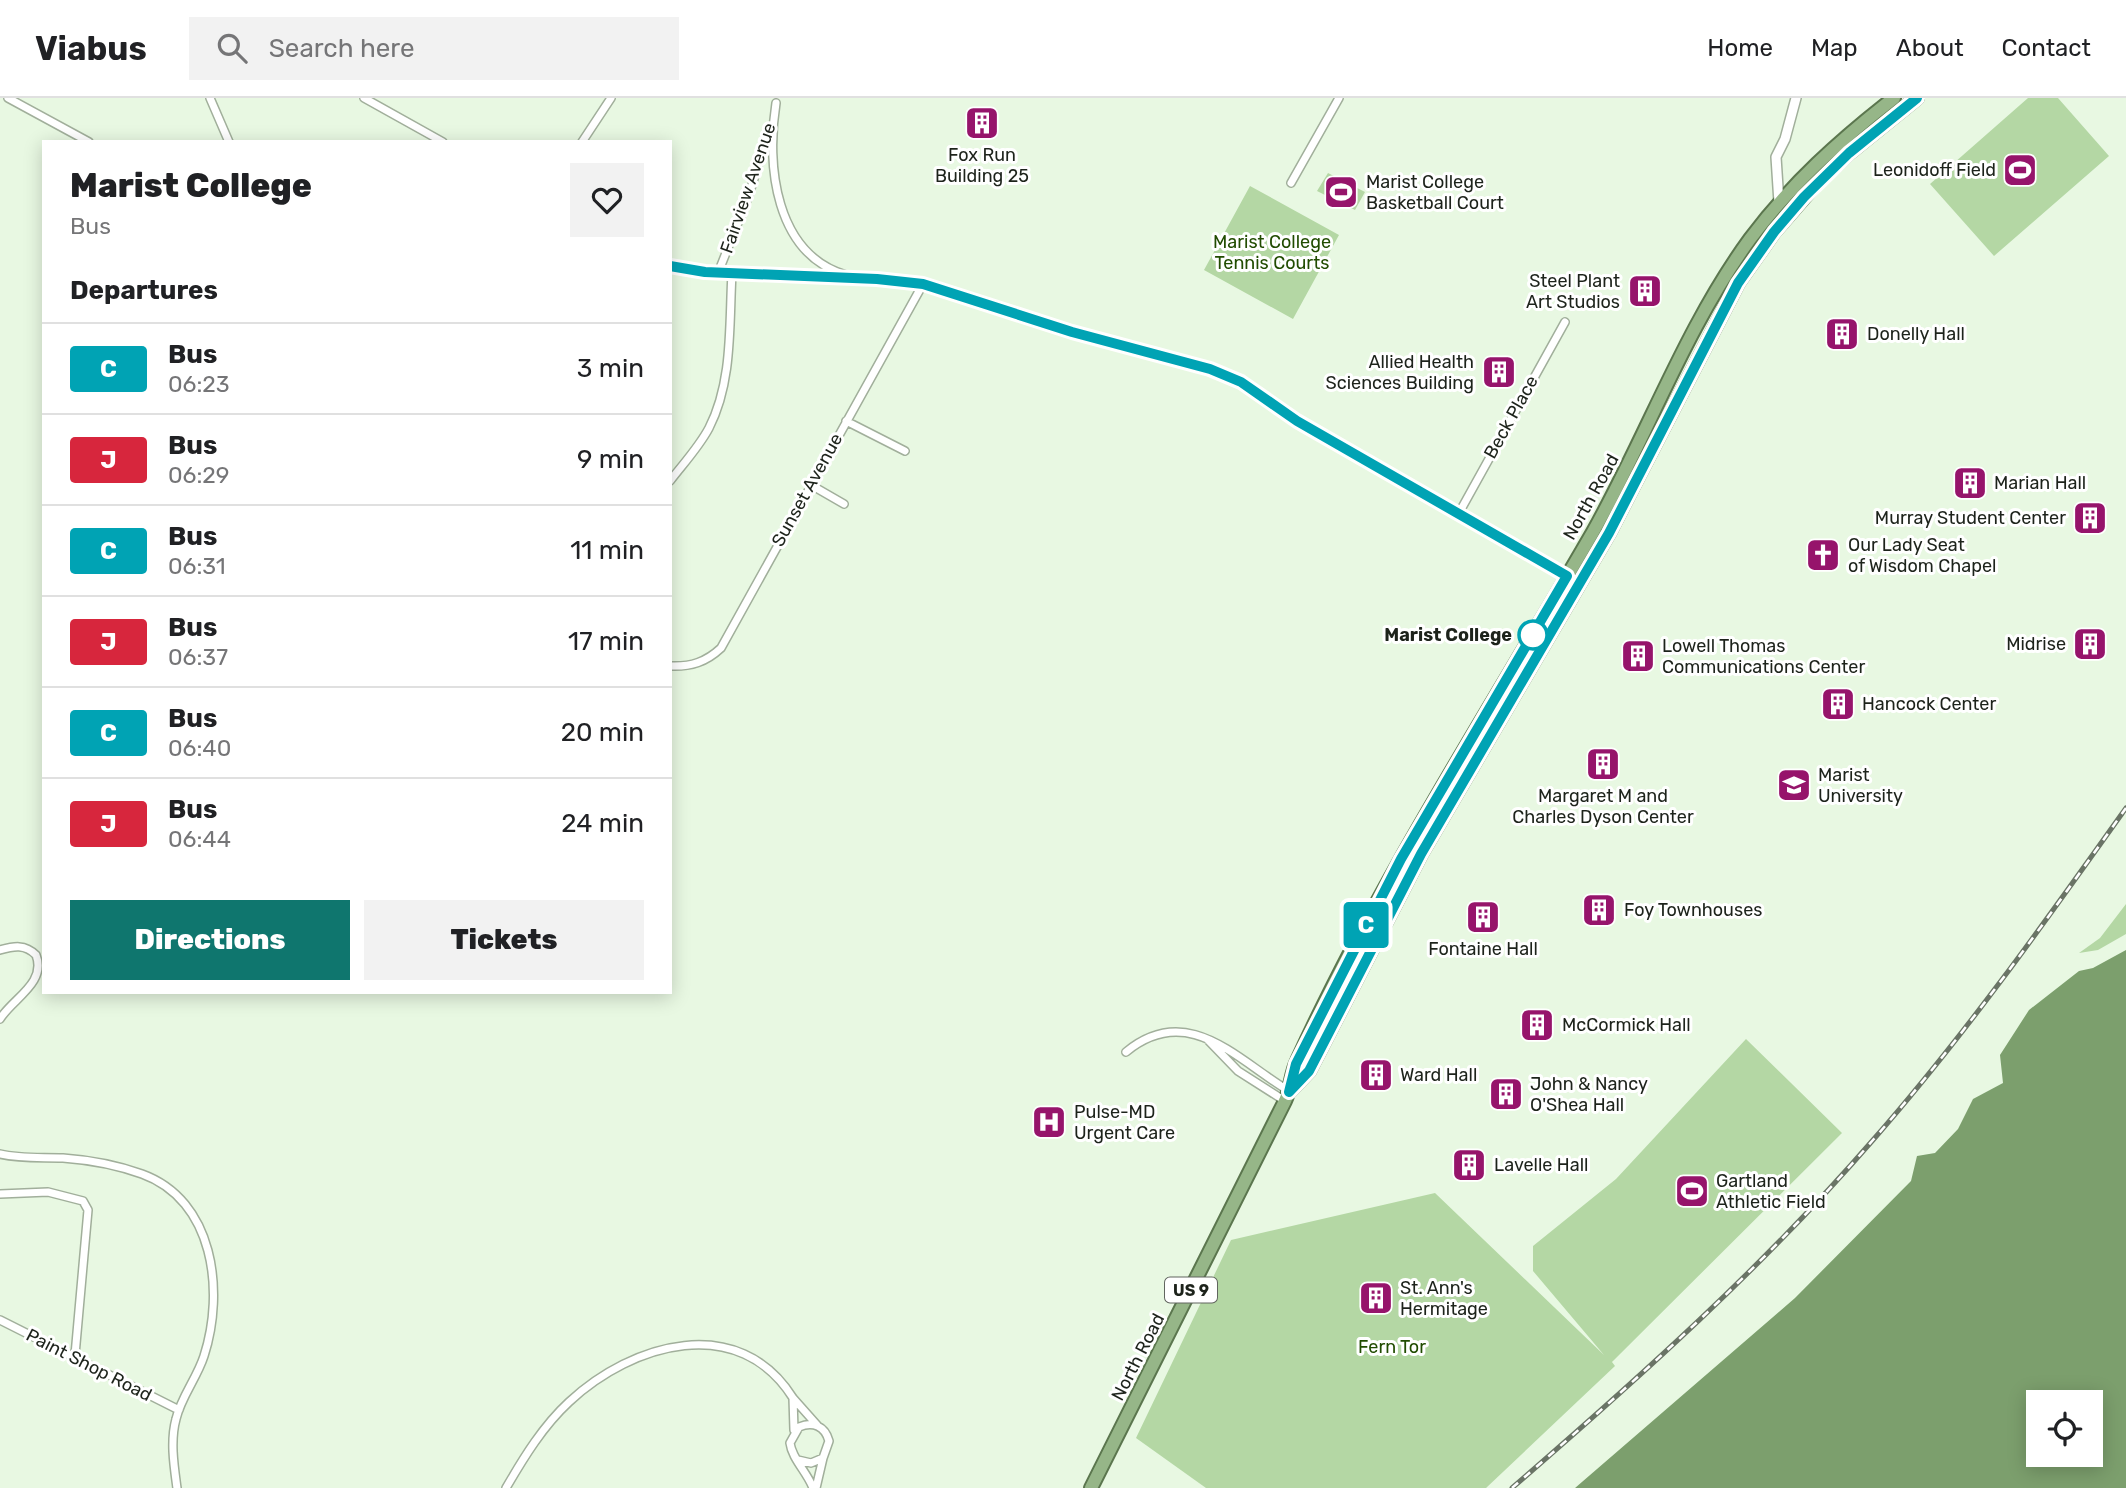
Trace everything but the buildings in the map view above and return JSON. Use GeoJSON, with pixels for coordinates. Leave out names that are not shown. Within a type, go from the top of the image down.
{"type":"FeatureCollection","features":[{"type":"Feature","properties":{"kind":"highway","name":"US 9"},"geometry":{"type":"LineString","coordinates":[[1779,203],[1834,147],[1894,98]]}},
{"type":"Feature","properties":{"kind":"highway","name":"North Road"},"geometry":{"type":"LineString","coordinates":[[1287,1096],[1309,1071],[1421,854],[1581,584],[1730,297],[1784,220],[1837,163],[1917,98]]}},
{"type":"Feature","properties":{"kind":"highway","name":"North Road"},"geometry":{"type":"LineString","coordinates":[[1091,1488],[1287,1096],[1296,1064],[1386,886],[1616,489],[1716,292],[1749,240],[1779,203]]}},
{"type":"Feature","properties":{"kind":"street"},"geometry":{"type":"LineString","coordinates":[[8,98],[85,140]]}},
{"type":"Feature","properties":{"kind":"street"},"geometry":{"type":"LineString","coordinates":[[211,98],[228,140]]}},
{"type":"Feature","properties":{"kind":"street"},"geometry":{"type":"LineString","coordinates":[[364,98],[439,140]]}},
{"type":"Feature","properties":{"kind":"street"},"geometry":{"type":"LineString","coordinates":[[583,140],[611,98]]}},
{"type":"Feature","properties":{"kind":"street"},"geometry":{"type":"LineString","coordinates":[[1291,183],[1339,98]]}},
{"type":"Feature","properties":{"kind":"street"},"geometry":{"type":"LineString","coordinates":[[1779,203],[1776,163],[1796,98]]}},
{"type":"Feature","properties":{"kind":"street","name":"Fairview Avenue"},"geometry":{"type":"LineString","coordinates":[[718,273],[749,195],[777,101]]}},
{"type":"Feature","properties":{"kind":"street","name":"Fairview Avenue"},"geometry":{"type":"LineString","coordinates":[[777,101],[772,144],[773,172],[778,199],[787,223],[808,253],[822,265],[860,278]]}},
{"type":"Feature","properties":{"kind":"street"},"geometry":{"type":"LineString","coordinates":[[672,266],[718,273],[860,278],[923,284],[1072,332],[1231,376],[1289,416],[1581,584]]}},
{"type":"Feature","properties":{"kind":"street","name":"Fairview Avenue"},"geometry":{"type":"LineString","coordinates":[[672,478],[708,430],[720,402],[728,356],[732,273]]}},
{"type":"Feature","properties":{"kind":"street","name":"Sunset Avenue"},"geometry":{"type":"LineString","coordinates":[[672,666],[685,667],[709,660],[721,648],[923,284]]}},
{"type":"Feature","properties":{"kind":"street","name":"Beck Place"},"geometry":{"type":"LineString","coordinates":[[1459,513],[1565,322]]}},
{"type":"Feature","properties":{"kind":"street"},"geometry":{"type":"LineString","coordinates":[[846,421],[905,451]]}},
{"type":"Feature","properties":{"kind":"street"},"geometry":{"type":"LineString","coordinates":[[811,485],[844,504]]}},
{"type":"Feature","properties":{"kind":"street"},"geometry":{"type":"LineString","coordinates":[[0,950],[27,948],[36,955],[39,967],[31,985],[0,1019]]}},
{"type":"Feature","properties":{"kind":"street"},"geometry":{"type":"LineString","coordinates":[[1126,1052],[1142,1041],[1163,1033],[1187,1033],[1207,1038],[1221,1044],[1287,1096]]}},
{"type":"Feature","properties":{"kind":"street"},"geometry":{"type":"LineString","coordinates":[[0,1154],[85,1160],[123,1168],[157,1180],[175,1192],[190,1208],[208,1253],[213,1284],[212,1312],[204,1357],[179,1410],[174,1433],[177,1488]]}},
{"type":"Feature","properties":{"kind":"street"},"geometry":{"type":"LineString","coordinates":[[0,1195],[48,1192],[83,1201],[88,1210],[75,1355]]}},
{"type":"Feature","properties":{"kind":"street","name":"Paint Shop Road"},"geometry":{"type":"LineString","coordinates":[[0,1320],[75,1355],[179,1410]]}},
{"type":"Feature","properties":{"kind":"street"},"geometry":{"type":"LineString","coordinates":[[506,1488],[537,1438],[569,1401],[613,1370],[658,1352],[703,1343],[733,1348],[766,1368],[818,1425],[829,1441],[815,1488]]}},
{"type":"Feature","properties":{"kind":"street"},"geometry":{"type":"LineString","coordinates":[[793,1398],[794,1431],[790,1443],[815,1488]]}},
{"type":"Feature","properties":{"kind":"street"},"geometry":{"type":"LineString","coordinates":[[794,1431],[805,1424],[818,1425]]}},
{"type":"Feature","properties":{"kind":"street"},"geometry":{"type":"LineString","coordinates":[[798,1460],[811,1463],[823,1458]]}},
{"type":"Feature","properties":{"kind":"green space","name":"Leonidoff Field"},"geometry":{"type":"Polygon","coordinates":[[[2028,98],[2058,98],[2109,156],[1994,256],[1930,184],[2028,98]]]}},
{"type":"Feature","properties":{"kind":"green space","name":"Marist College Basketball Court"},"geometry":{"type":"Polygon","coordinates":[[[1328,173],[1365,192],[1355,210],[1317,191],[1328,173]]]}},
{"type":"Feature","properties":{"kind":"green space","name":"Marist College Tennis Courts"},"geometry":{"type":"Polygon","coordinates":[[[1250,186],[1339,235],[1293,319],[1204,270],[1250,186]]]}},
{"type":"Feature","properties":{"kind":"green space"},"geometry":{"type":"Polygon","coordinates":[[[2126,904],[2126,934],[2098,950],[2079,953],[2100,938],[2126,904]]]}},
{"type":"Feature","properties":{"kind":"green space","name":"Fern Tor"},"geometry":{"type":"Polygon","coordinates":[[[1746,1039],[1842,1133],[1612,1362],[1615,1366],[1486,1488],[1206,1488],[1136,1438],[1231,1240],[1435,1193],[1604,1355],[1533,1271],[1533,1246],[1616,1179],[1746,1039]]]}},
{"type":"Feature","properties":{"kind":"shaded area"},"geometry":{"type":"Polygon","coordinates":[[[2126,950],[2126,1488],[1575,1488],[1795,1298],[1911,1181],[1917,1156],[1935,1153],[1958,1129],[1973,1099],[2003,1083],[2000,1055],[2029,1010],[2079,971],[2093,968],[2126,950]]]}},
{"type":"Feature","properties":{"kind":"railway"},"geometry":{"type":"LineString","coordinates":[[1512,1488],[1699,1320],[1831,1187],[1907,1100],[1972,1019],[2126,808]]}},
{"type":"Feature","properties":{"kind":"bus line","name":"C"},"geometry":{"type":"LineString","coordinates":[[672,266],[705,272],[877,279],[923,284],[982,300],[1072,332],[1231,376],[1297,421],[1567,576],[1386,886],[1296,1064],[1289,1092],[1309,1071],[1421,854],[1599,552],[1738,283],[1774,232],[1804,197],[1849,153],[1917,98]]}},
{"type":"Feature","properties":{"kind":"place","name":"Fox Run Building 25"},"geometry":{"type":"Point","coordinates":[982,123]}},
{"type":"Feature","properties":{"kind":"place","name":"Leonidoff Field"},"geometry":{"type":"Point","coordinates":[2020,170]}},
{"type":"Feature","properties":{"kind":"place","name":"Marist College Basketball Court"},"geometry":{"type":"Point","coordinates":[1341,192]}},
{"type":"Feature","properties":{"kind":"place","name":"Steel Plant Art Studios"},"geometry":{"type":"Point","coordinates":[1645,291]}},
{"type":"Feature","properties":{"kind":"place","name":"Donelly Hall"},"geometry":{"type":"Point","coordinates":[1842,334]}},
{"type":"Feature","properties":{"kind":"place","name":"Allied Health Sciences Building"},"geometry":{"type":"Point","coordinates":[1499,372]}},
{"type":"Feature","properties":{"kind":"place","name":"Marian Hall"},"geometry":{"type":"Point","coordinates":[1970,483]}},
{"type":"Feature","properties":{"kind":"place","name":"Murray Student Center"},"geometry":{"type":"Point","coordinates":[2090,518]}},
{"type":"Feature","properties":{"kind":"place","name":"Our Lady Seat of Wisdom Chapel"},"geometry":{"type":"Point","coordinates":[1823,555]}},
{"type":"Feature","properties":{"kind":"place","name":"Marist College"},"geometry":{"type":"Point","coordinates":[1533,635]}},
{"type":"Feature","properties":{"kind":"place","name":"Midrise"},"geometry":{"type":"Point","coordinates":[2090,644]}},
{"type":"Feature","properties":{"kind":"place","name":"Lowell Thomas Communications Center"},"geometry":{"type":"Point","coordinates":[1638,656]}},
{"type":"Feature","properties":{"kind":"place","name":"Hancock Center"},"geometry":{"type":"Point","coordinates":[1838,704]}},
{"type":"Feature","properties":{"kind":"place","name":"Margaret M and Charles Dyson Center"},"geometry":{"type":"Point","coordinates":[1603,764]}},
{"type":"Feature","properties":{"kind":"place","name":"Marist University"},"geometry":{"type":"Point","coordinates":[1794,785]}},
{"type":"Feature","properties":{"kind":"place","name":"Foy Townhouses"},"geometry":{"type":"Point","coordinates":[1599,910]}},
{"type":"Feature","properties":{"kind":"place","name":"Fontaine Hall"},"geometry":{"type":"Point","coordinates":[1483,917]}},
{"type":"Feature","properties":{"kind":"place","name":"McCormick Hall"},"geometry":{"type":"Point","coordinates":[1537,1025]}},
{"type":"Feature","properties":{"kind":"place","name":"Ward Hall"},"geometry":{"type":"Point","coordinates":[1376,1075]}},
{"type":"Feature","properties":{"kind":"place","name":"John & Nancy O'Shea Hall"},"geometry":{"type":"Point","coordinates":[1506,1094]}},
{"type":"Feature","properties":{"kind":"place","name":"Pulse-MD Urgent Care"},"geometry":{"type":"Point","coordinates":[1049,1122]}},
{"type":"Feature","properties":{"kind":"place","name":"Lavelle Hall"},"geometry":{"type":"Point","coordinates":[1469,1165]}},
{"type":"Feature","properties":{"kind":"place","name":"Gartland Athletic Field"},"geometry":{"type":"Point","coordinates":[1692,1191]}},
{"type":"Feature","properties":{"kind":"place","name":"St. Ann's Hermitage"},"geometry":{"type":"Point","coordinates":[1376,1298]}}]}
